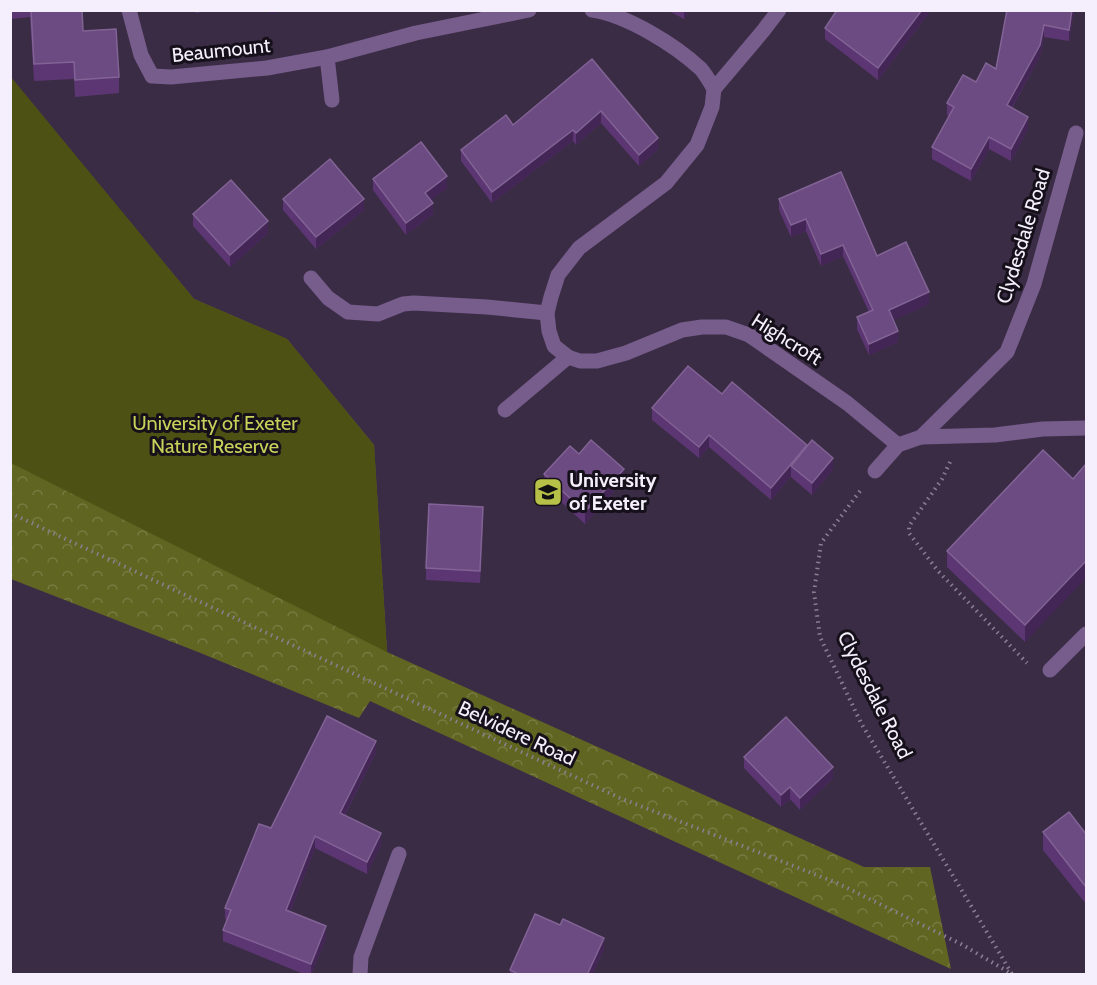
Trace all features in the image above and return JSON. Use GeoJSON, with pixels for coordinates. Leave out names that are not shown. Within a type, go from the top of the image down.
{"type":"FeatureCollection","features":[{"type":"Feature","properties":{"kind":"street","name":"Beaumount"},"geometry":{"type":"LineString","coordinates":[[129,10],[141,56],[152,76],[171,77],[267,68],[327,57],[416,33],[529,10]]}},
{"type":"Feature","properties":{"kind":"street"},"geometry":{"type":"LineString","coordinates":[[591,10],[629,21],[668,44],[702,70],[714,89]]}},
{"type":"Feature","properties":{"kind":"street"},"geometry":{"type":"LineString","coordinates":[[506,410],[568,357],[554,346],[549,330],[548,313],[558,275],[579,248],[666,183],[697,145],[712,107],[714,89],[779,10]]}},
{"type":"Feature","properties":{"kind":"street"},"geometry":{"type":"LineString","coordinates":[[327,57],[332,99]]}},
{"type":"Feature","properties":{"kind":"street","name":"Clydesdale Road"},"geometry":{"type":"LineString","coordinates":[[875,471],[898,445],[921,437],[1007,351],[1034,284],[1076,133]]}},
{"type":"Feature","properties":{"kind":"street"},"geometry":{"type":"LineString","coordinates":[[311,278],[328,298],[348,312],[378,314],[403,304],[414,303],[548,313]]}},
{"type":"Feature","properties":{"kind":"street","name":"Highcroft"},"geometry":{"type":"LineString","coordinates":[[568,357],[580,361],[597,361],[626,353],[682,330],[726,327],[749,335],[846,403],[898,445]]}},
{"type":"Feature","properties":{"kind":"street"},"geometry":{"type":"LineString","coordinates":[[921,437],[995,435],[1043,429],[1086,428]]}},
{"type":"Feature","properties":{"kind":"street"},"geometry":{"type":"LineString","coordinates":[[1050,669],[1086,634]]}},
{"type":"Feature","properties":{"kind":"street"},"geometry":{"type":"LineString","coordinates":[[360,975],[360,957],[399,854]]}},
{"type":"Feature","properties":{"kind":"path"},"geometry":{"type":"LineString","coordinates":[[961,436],[942,479],[909,526],[909,533],[938,571],[1033,668],[1050,669]]}},
{"type":"Feature","properties":{"kind":"path","name":"Clydesdale Road"},"geometry":{"type":"LineString","coordinates":[[875,471],[821,543],[814,592],[820,637],[861,723],[1012,975]]}},
{"type":"Feature","properties":{"kind":"path","name":"Belvidere Road"},"geometry":{"type":"LineString","coordinates":[[10,513],[620,798],[837,883],[961,944],[1012,975]]}},
{"type":"Feature","properties":{"kind":"shaded area","name":"University of Exeter"},"geometry":{"type":"Polygon","coordinates":[[[11,11],[1086,11],[1086,974],[11,974],[11,11]]]}},
{"type":"Feature","properties":{"kind":"green space"},"geometry":{"type":"Polygon","coordinates":[[[10,77],[194,299],[287,339],[374,445],[387,652],[864,867],[930,867],[951,969],[370,701],[359,718],[11,579],[10,77]]]}},
{"type":"Feature","properties":{"kind":"green space","name":"University of Exeter Nature Reserve"},"geometry":{"type":"Polygon","coordinates":[[[11,77],[194,299],[287,339],[374,445],[387,652],[11,463],[11,77]]]}},
{"type":"Feature","properties":{"kind":"building"},"geometry":{"type":"Polygon","coordinates":[[[31,10],[82,10],[83,31],[116,29],[119,77],[75,80],[74,62],[34,64],[31,10]]]}},
{"type":"Feature","properties":{"kind":"building"},"geometry":{"type":"Polygon","coordinates":[[[837,10],[922,10],[878,68],[825,28],[837,10]]]}},
{"type":"Feature","properties":{"kind":"building"},"geometry":{"type":"Polygon","coordinates":[[[1007,10],[1072,10],[1069,30],[1044,25],[1040,45],[1007,105],[1028,117],[1011,149],[989,137],[971,169],[932,147],[954,107],[947,103],[963,75],[976,82],[986,63],[996,69],[1007,10]]]}},
{"type":"Feature","properties":{"kind":"building"},"geometry":{"type":"Polygon","coordinates":[[[592,59],[658,138],[639,155],[601,111],[576,133],[573,130],[492,192],[461,150],[506,115],[513,125],[592,59]]]}},
{"type":"Feature","properties":{"kind":"building"},"geometry":{"type":"Polygon","coordinates":[[[421,142],[447,176],[425,193],[433,203],[406,223],[373,179],[421,142]]]}},
{"type":"Feature","properties":{"kind":"building"},"geometry":{"type":"Polygon","coordinates":[[[330,159],[364,199],[316,237],[283,199],[330,159]]]}},
{"type":"Feature","properties":{"kind":"building"},"geometry":{"type":"Polygon","coordinates":[[[841,172],[877,256],[906,242],[929,292],[889,310],[898,331],[869,344],[857,317],[873,310],[843,245],[821,254],[806,219],[791,225],[779,199],[841,172]]]}},
{"type":"Feature","properties":{"kind":"building"},"geometry":{"type":"Polygon","coordinates":[[[231,180],[268,221],[230,255],[193,214],[231,180]]]}},
{"type":"Feature","properties":{"kind":"building"},"geometry":{"type":"Polygon","coordinates":[[[688,366],[722,394],[732,382],[807,445],[771,488],[709,435],[699,447],[652,408],[688,366]]]}},
{"type":"Feature","properties":{"kind":"building"},"geometry":{"type":"Polygon","coordinates":[[[591,440],[624,469],[585,512],[544,474],[570,446],[579,454],[591,440]]]}},
{"type":"Feature","properties":{"kind":"building"},"geometry":{"type":"Polygon","coordinates":[[[812,440],[833,458],[812,483],[791,466],[812,440]]]}},
{"type":"Feature","properties":{"kind":"building"},"geometry":{"type":"Polygon","coordinates":[[[1043,450],[1073,479],[1086,464],[1086,561],[1025,625],[947,551],[1043,450]]]}},
{"type":"Feature","properties":{"kind":"building"},"geometry":{"type":"Polygon","coordinates":[[[429,504],[483,507],[480,571],[426,568],[429,504]]]}},
{"type":"Feature","properties":{"kind":"building"},"geometry":{"type":"Polygon","coordinates":[[[327,716],[376,741],[340,813],[381,833],[367,862],[315,836],[286,910],[326,926],[311,964],[223,930],[231,910],[225,908],[259,824],[271,828],[327,716]]]}},
{"type":"Feature","properties":{"kind":"building"},"geometry":{"type":"Polygon","coordinates":[[[786,717],[833,767],[800,798],[790,787],[781,795],[744,757],[786,717]]]}},
{"type":"Feature","properties":{"kind":"building"},"geometry":{"type":"Polygon","coordinates":[[[1069,812],[1086,834],[1086,887],[1043,832],[1069,812]]]}},
{"type":"Feature","properties":{"kind":"building"},"geometry":{"type":"Polygon","coordinates":[[[535,914],[560,925],[563,919],[604,938],[587,975],[520,975],[510,970],[535,914]]]}},
{"type":"Feature","properties":{"kind":"place","name":"University of Exeter"},"geometry":{"type":"Point","coordinates":[548,492]}}]}
